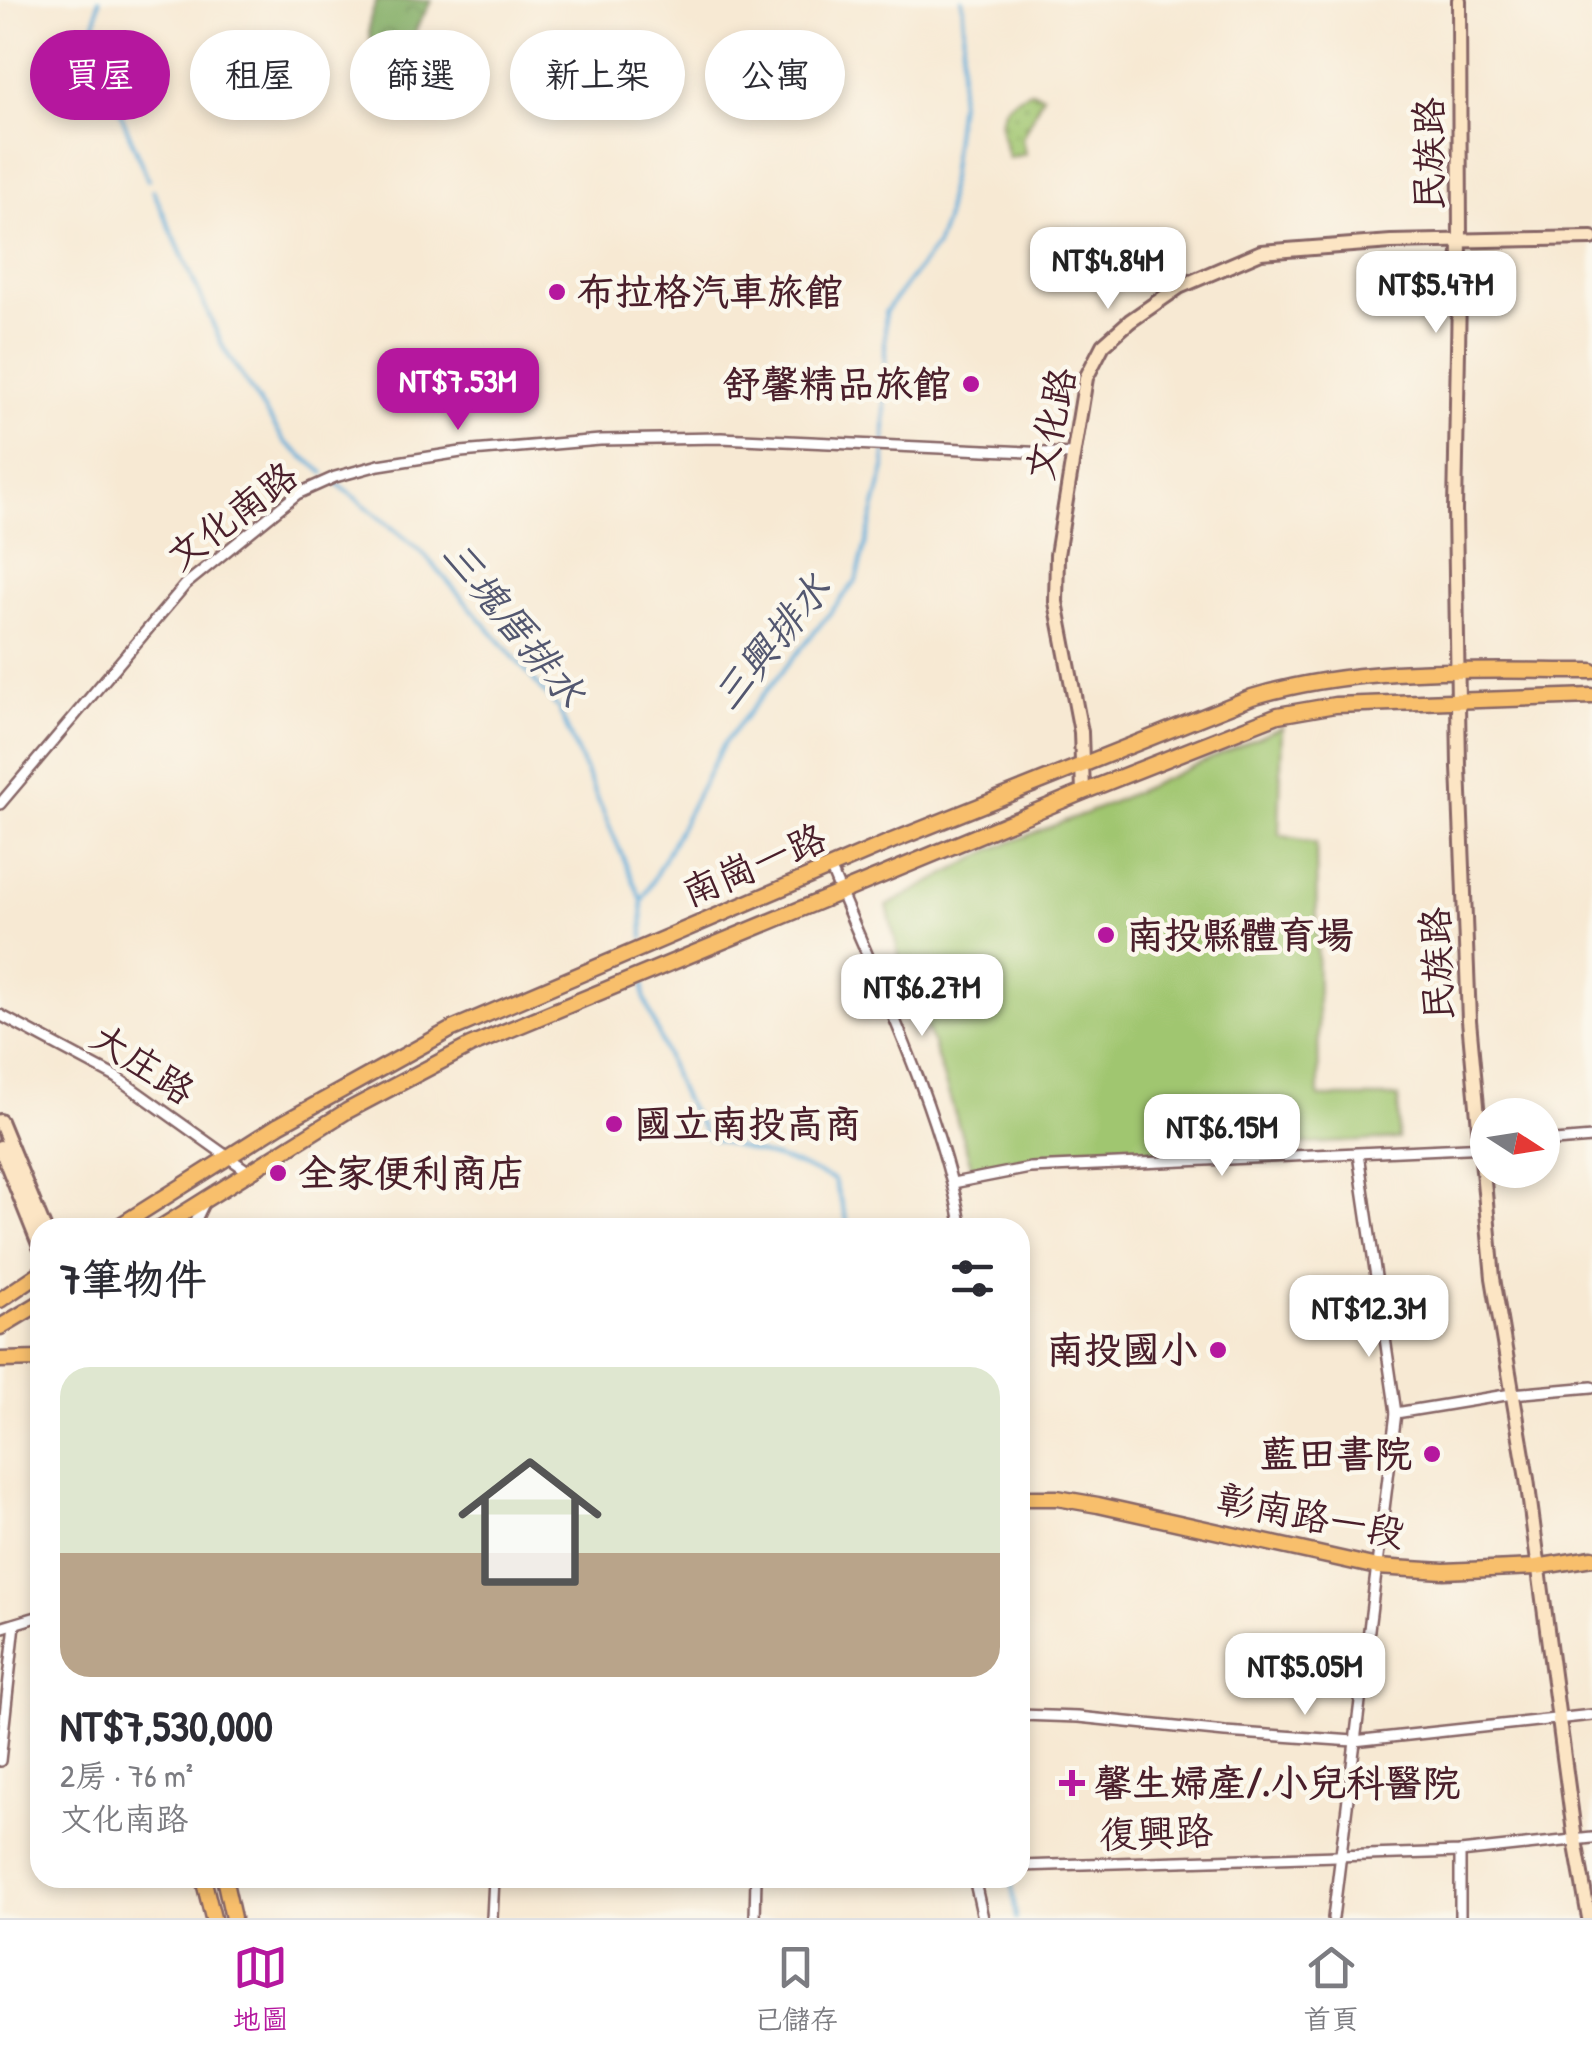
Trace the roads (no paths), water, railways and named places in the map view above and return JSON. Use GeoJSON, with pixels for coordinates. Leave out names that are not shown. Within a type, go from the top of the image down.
{"type":"FeatureCollection","features":[{"type":"Feature","properties":{"kind":"main road","name":"民族路"},"geometry":{"type":"LineString","coordinates":[[1459,0],[1460,242],[1455,441],[1458,700],[1466,970],[1478,1098]]}},
{"type":"Feature","properties":{"kind":"main road","name":"文化路"},"geometry":{"type":"LineString","coordinates":[[1084,792],[1080,732],[1056,602],[1057,556],[1086,378],[1103,344],[1180,287],[1261,252],[1391,242],[1592,238]]}},
{"type":"Feature","properties":{"kind":"main road","name":"南崗一路"},"geometry":{"type":"LineString","coordinates":[[132,1218],[342,1089],[452,1029],[830,867],[1252,697],[1294,684],[1351,676],[1592,671]]}},
{"type":"Feature","properties":{"kind":"main road","name":"南崗一路"},"geometry":{"type":"LineString","coordinates":[[175,1218],[393,1084],[470,1046],[1278,715],[1335,705],[1592,696]]}},
{"type":"Feature","properties":{"kind":"main road"},"geometry":{"type":"LineString","coordinates":[[0,1120],[40,1218]]}},
{"type":"Feature","properties":{"kind":"main road"},"geometry":{"type":"LineString","coordinates":[[0,1147],[30,1222]]}},
{"type":"Feature","properties":{"kind":"main road","name":"民族路"},"geometry":{"type":"LineString","coordinates":[[1486,1188],[1493,1278],[1527,1479],[1536,1567],[1589,1918]]}},
{"type":"Feature","properties":{"kind":"main road"},"geometry":{"type":"LineString","coordinates":[[0,1300],[30,1280]]}},
{"type":"Feature","properties":{"kind":"main road"},"geometry":{"type":"LineString","coordinates":[[0,1327],[30,1309]]}},
{"type":"Feature","properties":{"kind":"main road"},"geometry":{"type":"LineString","coordinates":[[0,1360],[30,1359]]}},
{"type":"Feature","properties":{"kind":"main road","name":"彰南路一段"},"geometry":{"type":"LineString","coordinates":[[1030,1498],[1098,1505],[1377,1567],[1536,1567],[1592,1558]]}},
{"type":"Feature","properties":{"kind":"main road"},"geometry":{"type":"LineString","coordinates":[[206,1888],[213,1918]]}},
{"type":"Feature","properties":{"kind":"main road"},"geometry":{"type":"LineString","coordinates":[[226,1888],[233,1918]]}},
{"type":"Feature","properties":{"kind":"street","name":"文化南路"},"geometry":{"type":"LineString","coordinates":[[0,804],[186,584],[297,494],[335,476],[461,452],[600,440],[721,438],[1071,454]]}},
{"type":"Feature","properties":{"kind":"street"},"geometry":{"type":"LineString","coordinates":[[830,867],[904,1045],[953,1183],[960,1218]]}},
{"type":"Feature","properties":{"kind":"street","name":"大庄路"},"geometry":{"type":"LineString","coordinates":[[0,1016],[116,1077],[248,1172]]}},
{"type":"Feature","properties":{"kind":"street"},"geometry":{"type":"LineString","coordinates":[[1560,1141],[1592,1138]]}},
{"type":"Feature","properties":{"kind":"street"},"geometry":{"type":"LineString","coordinates":[[953,1183],[1030,1168],[1470,1148]]}},
{"type":"Feature","properties":{"kind":"street"},"geometry":{"type":"LineString","coordinates":[[1333,1918],[1396,1413],[1358,1154]]}},
{"type":"Feature","properties":{"kind":"street"},"geometry":{"type":"LineString","coordinates":[[197,1218],[206,1198]]}},
{"type":"Feature","properties":{"kind":"street"},"geometry":{"type":"LineString","coordinates":[[1396,1413],[1592,1386]]}},
{"type":"Feature","properties":{"kind":"street"},"geometry":{"type":"LineString","coordinates":[[0,1628],[30,1619]]}},
{"type":"Feature","properties":{"kind":"street"},"geometry":{"type":"LineString","coordinates":[[0,1760],[16,1624]]}},
{"type":"Feature","properties":{"kind":"street"},"geometry":{"type":"LineString","coordinates":[[1030,1714],[1354,1741],[1592,1715]]}},
{"type":"Feature","properties":{"kind":"street","name":"復興路"},"geometry":{"type":"LineString","coordinates":[[1030,1866],[1340,1858],[1460,1852],[1592,1838]]}},
{"type":"Feature","properties":{"kind":"street"},"geometry":{"type":"LineString","coordinates":[[1460,1852],[1460,1918]]}},
{"type":"Feature","properties":{"kind":"street"},"geometry":{"type":"LineString","coordinates":[[492,1918],[494,1888]]}},
{"type":"Feature","properties":{"kind":"street"},"geometry":{"type":"LineString","coordinates":[[755,1918],[756,1888]]}},
{"type":"Feature","properties":{"kind":"street"},"geometry":{"type":"LineString","coordinates":[[976,1888],[983,1918]]}},
{"type":"Feature","properties":{"kind":"waterway","name":"三塊厝排水"},"geometry":{"type":"LineString","coordinates":[[99,0],[92,43],[148,180]]}},
{"type":"Feature","properties":{"kind":"waterway","name":"三興排水"},"geometry":{"type":"LineString","coordinates":[[642,901],[724,743],[856,581],[885,468],[885,312],[936,246],[945,221],[959,101],[962,0]]}},
{"type":"Feature","properties":{"kind":"waterway","name":"三塊厝排水"},"geometry":{"type":"LineString","coordinates":[[153,190],[224,349],[285,442],[324,473]]}},
{"type":"Feature","properties":{"kind":"waterway","name":"三塊厝排水"},"geometry":{"type":"LineString","coordinates":[[338,484],[422,552],[558,708],[642,901],[643,938]]}},
{"type":"Feature","properties":{"kind":"waterway","name":"三塊厝排水"},"geometry":{"type":"LineString","coordinates":[[644,983],[644,996],[680,1092],[708,1138],[796,1164],[834,1180],[846,1218]]}},
{"type":"Feature","properties":{"kind":"waterway","name":"三塊厝排水"},"geometry":{"type":"LineString","coordinates":[[1012,1888],[1016,1918]]}},
{"type":"Feature","properties":{"kind":"place","name":"布拉格汽車旅館"},"geometry":{"type":"Point","coordinates":[557,292]}},
{"type":"Feature","properties":{"kind":"place","name":"舒馨精品旅館"},"geometry":{"type":"Point","coordinates":[971,384]}},
{"type":"Feature","properties":{"kind":"place","name":"南投縣體育場"},"geometry":{"type":"Point","coordinates":[1106,935]}},
{"type":"Feature","properties":{"kind":"place","name":"國立南投高商"},"geometry":{"type":"Point","coordinates":[614,1124]}},
{"type":"Feature","properties":{"kind":"place","name":"全家便利商店"},"geometry":{"type":"Point","coordinates":[278,1173]}},
{"type":"Feature","properties":{"kind":"place","name":"南投國小"},"geometry":{"type":"Point","coordinates":[1218,1350]}},
{"type":"Feature","properties":{"kind":"place","name":"藍田書院"},"geometry":{"type":"Point","coordinates":[1432,1454]}},
{"type":"Feature","properties":{"kind":"place","name":"馨生婦產/.小兒科醫院"},"geometry":{"type":"Point","coordinates":[1072,1783]}}]}
